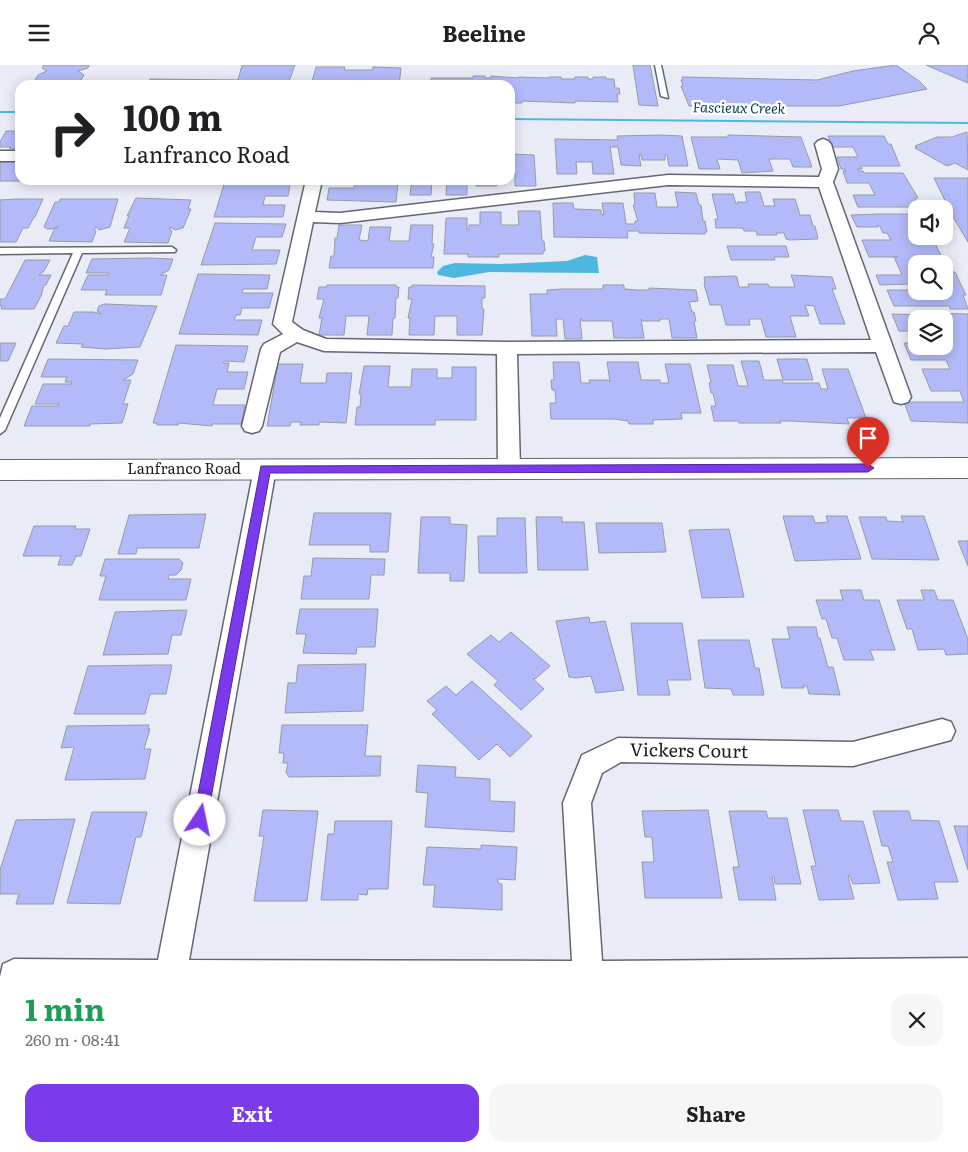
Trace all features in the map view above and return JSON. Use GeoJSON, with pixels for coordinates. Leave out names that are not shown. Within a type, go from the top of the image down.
{"type":"FeatureCollection","features":[{"type":"Feature","properties":{"kind":"street"},"geometry":{"type":"LineString","coordinates":[[823,144],[830,169],[825,182],[901,397]]}},
{"type":"Feature","properties":{"kind":"street"},"geometry":{"type":"LineString","coordinates":[[0,156],[15,156]]}},
{"type":"Feature","properties":{"kind":"street"},"geometry":{"type":"LineString","coordinates":[[306,217],[340,218],[668,180],[825,182]]}},
{"type":"Feature","properties":{"kind":"street"},"geometry":{"type":"LineString","coordinates":[[313,185],[282,324],[296,334],[324,345],[507,348],[882,346]]}},
{"type":"Feature","properties":{"kind":"street"},"geometry":{"type":"LineString","coordinates":[[252,426],[271,349],[296,334]]}},
{"type":"Feature","properties":{"kind":"street"},"geometry":{"type":"LineString","coordinates":[[507,348],[509,469]]}},
{"type":"Feature","properties":{"kind":"street","name":"Lanfranco Road"},"geometry":{"type":"LineString","coordinates":[[0,470],[968,468]]}},
{"type":"Feature","properties":{"kind":"street"},"geometry":{"type":"LineString","coordinates":[[171,975],[265,469]]}},
{"type":"Feature","properties":{"kind":"street","name":"Vickers Court"},"geometry":{"type":"LineString","coordinates":[[588,977],[577,803],[592,764],[618,750],[853,754],[942,731]]}},
{"type":"Feature","properties":{"kind":"street"},"geometry":{"type":"LineString","coordinates":[[14,975],[588,977],[968,974]]}},
{"type":"Feature","properties":{"kind":"lane"},"geometry":{"type":"LineString","coordinates":[[658,65],[665,96]]}},
{"type":"Feature","properties":{"kind":"lane"},"geometry":{"type":"LineString","coordinates":[[0,430],[79,250]]}},
{"type":"Feature","properties":{"kind":"lane"},"geometry":{"type":"LineString","coordinates":[[0,251],[172,251]]}},
{"type":"Feature","properties":{"kind":"water"},"geometry":{"type":"Polygon","coordinates":[[[585,255],[597,257],[599,273],[489,272],[454,278],[438,275],[437,272],[443,266],[455,263],[500,264],[567,261],[585,255]]]}},
{"type":"Feature","properties":{"kind":"building"},"geometry":{"type":"Polygon","coordinates":[[[44,65],[89,65],[88,68],[78,71],[84,75],[81,80],[35,80],[38,75],[47,71],[42,68],[44,65]]]}},
{"type":"Feature","properties":{"kind":"building"},"geometry":{"type":"Polygon","coordinates":[[[242,65],[295,65],[289,80],[238,80],[242,65]]]}},
{"type":"Feature","properties":{"kind":"building"},"geometry":{"type":"Polygon","coordinates":[[[633,65],[650,65],[658,106],[639,105],[633,65]]]}},
{"type":"Feature","properties":{"kind":"building"},"geometry":{"type":"Polygon","coordinates":[[[896,65],[927,89],[839,106],[689,106],[681,86],[683,86],[682,77],[817,80],[853,71],[896,65]]]}},
{"type":"Feature","properties":{"kind":"building"},"geometry":{"type":"Polygon","coordinates":[[[926,65],[968,65],[968,83],[926,65]]]}},
{"type":"Feature","properties":{"kind":"building"},"geometry":{"type":"Polygon","coordinates":[[[316,67],[345,67],[344,70],[372,70],[373,67],[401,68],[400,80],[312,80],[316,67]]]}},
{"type":"Feature","properties":{"kind":"building"},"geometry":{"type":"Polygon","coordinates":[[[473,76],[485,76],[485,78],[491,78],[491,76],[518,78],[561,77],[561,79],[606,77],[606,79],[614,79],[615,88],[619,88],[620,94],[617,94],[618,102],[522,101],[522,103],[515,103],[515,80],[431,80],[431,78],[473,78],[473,76]]]}},
{"type":"Feature","properties":{"kind":"building"},"geometry":{"type":"Polygon","coordinates":[[[150,79],[238,80],[149,80],[150,79]]]}},
{"type":"Feature","properties":{"kind":"building"},"geometry":{"type":"Polygon","coordinates":[[[6,131],[15,131],[15,149],[0,147],[0,142],[6,131]]]}},
{"type":"Feature","properties":{"kind":"building"},"geometry":{"type":"Polygon","coordinates":[[[967,132],[968,170],[955,163],[947,166],[915,148],[917,147],[915,146],[937,137],[952,137],[967,132]]]}},
{"type":"Feature","properties":{"kind":"building"},"geometry":{"type":"Polygon","coordinates":[[[728,135],[801,137],[812,167],[793,167],[790,159],[769,159],[773,171],[742,173],[738,160],[717,159],[720,169],[699,169],[691,137],[728,137],[728,135]]]}},
{"type":"Feature","properties":{"kind":"building"},"geometry":{"type":"Polygon","coordinates":[[[617,136],[682,136],[688,166],[669,166],[667,155],[665,155],[665,160],[642,160],[641,155],[639,155],[641,166],[621,165],[618,147],[610,147],[614,174],[593,174],[592,162],[576,162],[577,174],[557,174],[555,139],[618,140],[617,136]]]}},
{"type":"Feature","properties":{"kind":"building"},"geometry":{"type":"Polygon","coordinates":[[[828,136],[884,136],[888,144],[891,144],[900,166],[861,166],[862,169],[858,169],[859,171],[864,173],[903,173],[918,198],[915,198],[916,200],[908,200],[908,207],[858,207],[853,195],[875,195],[869,183],[847,183],[843,171],[846,171],[841,169],[837,157],[858,157],[853,147],[832,147],[828,136]]]}},
{"type":"Feature","properties":{"kind":"building"},"geometry":{"type":"Polygon","coordinates":[[[515,154],[534,155],[536,186],[515,185],[515,154]]]}},
{"type":"Feature","properties":{"kind":"building"},"geometry":{"type":"Polygon","coordinates":[[[15,161],[15,181],[0,181],[0,162],[15,161]]]}},
{"type":"Feature","properties":{"kind":"building"},"geometry":{"type":"Polygon","coordinates":[[[934,178],[968,178],[968,242],[953,217],[953,200],[945,200],[934,178]]]}},
{"type":"Feature","properties":{"kind":"building"},"geometry":{"type":"Polygon","coordinates":[[[224,185],[290,185],[288,196],[265,196],[263,205],[285,205],[283,217],[214,217],[224,185]]]}},
{"type":"Feature","properties":{"kind":"building"},"geometry":{"type":"Polygon","coordinates":[[[355,185],[398,185],[396,202],[327,200],[329,188],[354,188],[355,185]]]}},
{"type":"Feature","properties":{"kind":"building"},"geometry":{"type":"Polygon","coordinates":[[[411,185],[432,185],[431,195],[410,195],[411,185]]]}},
{"type":"Feature","properties":{"kind":"building"},"geometry":{"type":"Polygon","coordinates":[[[447,185],[467,185],[467,195],[446,195],[447,185]]]}},
{"type":"Feature","properties":{"kind":"building"},"geometry":{"type":"Polygon","coordinates":[[[476,185],[497,185],[497,186],[476,185]]]}},
{"type":"Feature","properties":{"kind":"building"},"geometry":{"type":"Polygon","coordinates":[[[675,192],[696,193],[699,205],[701,205],[703,221],[705,221],[707,232],[705,234],[639,233],[639,231],[627,231],[628,238],[554,237],[553,203],[573,203],[574,209],[601,210],[601,214],[604,215],[602,203],[623,203],[626,224],[635,224],[635,221],[638,221],[633,205],[635,205],[634,193],[655,193],[657,207],[678,207],[675,192]]]}},
{"type":"Feature","properties":{"kind":"building"},"geometry":{"type":"Polygon","coordinates":[[[745,192],[760,192],[764,206],[775,206],[773,199],[795,199],[800,215],[810,215],[818,239],[789,240],[786,239],[784,233],[757,235],[756,231],[744,231],[743,228],[716,228],[715,219],[718,219],[712,194],[733,194],[736,204],[738,204],[737,202],[747,202],[745,192]]]}},
{"type":"Feature","properties":{"kind":"building"},"geometry":{"type":"Polygon","coordinates":[[[136,198],[191,200],[188,209],[191,209],[183,228],[175,230],[170,227],[172,231],[168,243],[124,242],[130,228],[124,228],[129,216],[127,216],[136,198]]]}},
{"type":"Feature","properties":{"kind":"building"},"geometry":{"type":"Polygon","coordinates":[[[43,199],[35,217],[28,228],[23,228],[16,242],[0,242],[0,200],[43,199]]]}},
{"type":"Feature","properties":{"kind":"building"},"geometry":{"type":"Polygon","coordinates":[[[60,199],[118,199],[110,227],[99,230],[96,227],[92,242],[49,241],[54,230],[59,226],[53,229],[44,227],[55,202],[59,202],[60,199]]]}},
{"type":"Feature","properties":{"kind":"building"},"geometry":{"type":"Polygon","coordinates":[[[518,211],[540,211],[542,241],[544,241],[545,251],[543,251],[543,254],[499,254],[499,257],[468,257],[468,254],[444,254],[446,218],[467,218],[467,230],[469,230],[469,225],[480,225],[480,212],[501,212],[501,225],[519,225],[518,211]]]}},
{"type":"Feature","properties":{"kind":"building"},"geometry":{"type":"Polygon","coordinates":[[[908,214],[908,245],[936,245],[941,255],[908,255],[908,284],[880,285],[876,275],[902,275],[894,257],[869,257],[862,240],[891,240],[887,233],[883,233],[879,225],[877,225],[878,227],[857,227],[851,215],[908,214]]]}},
{"type":"Feature","properties":{"kind":"building"},"geometry":{"type":"Polygon","coordinates":[[[215,223],[286,224],[282,237],[256,237],[252,250],[280,250],[276,264],[201,265],[215,223]]]}},
{"type":"Feature","properties":{"kind":"building"},"geometry":{"type":"Polygon","coordinates":[[[339,225],[362,225],[359,240],[368,241],[370,227],[391,227],[389,241],[409,241],[411,225],[433,225],[432,244],[434,244],[431,257],[434,257],[433,268],[329,268],[331,256],[334,256],[335,238],[337,238],[339,225]]]}},
{"type":"Feature","properties":{"kind":"building"},"geometry":{"type":"Polygon","coordinates":[[[727,246],[786,246],[789,257],[774,257],[775,260],[731,260],[727,246]]]}},
{"type":"Feature","properties":{"kind":"building"},"geometry":{"type":"Polygon","coordinates":[[[92,259],[173,259],[169,270],[160,275],[167,275],[161,295],[105,295],[107,290],[81,290],[88,275],[108,275],[109,273],[86,273],[92,259]]]}},
{"type":"Feature","properties":{"kind":"building"},"geometry":{"type":"Polygon","coordinates":[[[25,260],[50,260],[44,271],[39,275],[51,275],[46,285],[44,285],[41,296],[34,309],[1,309],[0,299],[5,299],[25,260]]]}},
{"type":"Feature","properties":{"kind":"building"},"geometry":{"type":"Polygon","coordinates":[[[953,272],[955,272],[966,295],[963,295],[968,309],[950,309],[949,306],[894,306],[887,290],[908,290],[908,300],[953,300],[953,272]]]}},
{"type":"Feature","properties":{"kind":"building"},"geometry":{"type":"Polygon","coordinates":[[[198,274],[270,275],[267,289],[243,289],[242,293],[273,293],[269,308],[242,308],[240,315],[236,315],[234,320],[262,320],[258,335],[179,334],[198,274]]]}},
{"type":"Feature","properties":{"kind":"building"},"geometry":{"type":"Polygon","coordinates":[[[791,275],[832,277],[836,289],[832,289],[845,324],[820,324],[814,306],[805,305],[809,316],[790,316],[796,337],[766,337],[761,319],[749,319],[750,325],[726,325],[721,305],[710,305],[704,284],[704,277],[735,276],[737,277],[739,287],[749,287],[748,284],[768,284],[769,287],[795,287],[791,275]]]}},
{"type":"Feature","properties":{"kind":"building"},"geometry":{"type":"Polygon","coordinates":[[[327,285],[396,285],[396,287],[399,287],[392,335],[367,335],[369,316],[346,316],[344,335],[319,335],[322,318],[319,318],[324,299],[317,299],[319,287],[327,287],[327,285]]]}},
{"type":"Feature","properties":{"kind":"building"},"geometry":{"type":"Polygon","coordinates":[[[412,285],[485,286],[485,298],[482,298],[482,309],[484,309],[482,335],[457,335],[457,316],[435,316],[434,335],[409,335],[410,318],[408,318],[412,299],[408,299],[409,287],[412,287],[412,285]]]}},
{"type":"Feature","properties":{"kind":"building"},"geometry":{"type":"Polygon","coordinates":[[[603,285],[624,285],[624,289],[637,290],[649,290],[649,288],[696,290],[698,301],[689,302],[696,321],[694,321],[697,338],[672,338],[669,319],[643,321],[641,319],[644,338],[614,338],[612,321],[582,321],[582,319],[580,319],[582,339],[565,339],[563,319],[556,319],[557,336],[532,336],[530,294],[547,294],[547,290],[603,289],[603,285]]]}},
{"type":"Feature","properties":{"kind":"building"},"geometry":{"type":"Polygon","coordinates":[[[104,304],[157,306],[140,347],[105,349],[81,347],[83,344],[56,343],[64,326],[68,326],[74,312],[101,314],[97,311],[99,306],[104,304]]]}},
{"type":"Feature","properties":{"kind":"building"},"geometry":{"type":"Polygon","coordinates":[[[892,314],[908,314],[908,331],[899,331],[892,314]]]}},
{"type":"Feature","properties":{"kind":"building"},"geometry":{"type":"Polygon","coordinates":[[[953,314],[968,314],[968,423],[911,421],[904,402],[964,402],[960,391],[931,391],[922,369],[950,369],[946,360],[911,360],[909,355],[953,355],[953,314]]]}},
{"type":"Feature","properties":{"kind":"building"},"geometry":{"type":"Polygon","coordinates":[[[0,343],[16,343],[8,361],[0,361],[0,343]]]}},
{"type":"Feature","properties":{"kind":"building"},"geometry":{"type":"Polygon","coordinates":[[[904,343],[908,343],[908,353],[904,343]]]}},
{"type":"Feature","properties":{"kind":"building"},"geometry":{"type":"Polygon","coordinates":[[[176,345],[248,346],[244,362],[224,361],[223,363],[229,363],[227,372],[248,372],[244,389],[217,389],[213,405],[245,405],[241,424],[212,424],[212,426],[179,423],[178,425],[157,425],[157,423],[153,423],[176,345]]]}},
{"type":"Feature","properties":{"kind":"building"},"geometry":{"type":"Polygon","coordinates":[[[48,359],[138,360],[133,374],[123,380],[131,380],[123,404],[128,404],[122,423],[90,424],[90,426],[24,426],[32,406],[58,406],[59,404],[35,404],[43,384],[71,384],[72,382],[65,382],[67,377],[41,377],[48,359]]]}},
{"type":"Feature","properties":{"kind":"building"},"geometry":{"type":"Polygon","coordinates":[[[777,359],[807,359],[813,380],[783,380],[777,359]]]}},
{"type":"Feature","properties":{"kind":"building"},"geometry":{"type":"Polygon","coordinates":[[[741,361],[759,361],[764,380],[782,380],[783,383],[819,383],[821,389],[828,389],[822,369],[848,369],[866,418],[847,418],[849,424],[790,421],[780,421],[781,423],[739,423],[738,421],[714,421],[711,406],[716,406],[713,393],[711,393],[707,365],[733,365],[738,386],[748,386],[741,361]]]}},
{"type":"Feature","properties":{"kind":"building"},"geometry":{"type":"Polygon","coordinates":[[[553,362],[579,362],[581,383],[590,383],[589,380],[608,380],[610,382],[607,362],[638,362],[641,380],[660,380],[660,383],[669,383],[665,364],[690,364],[701,413],[681,413],[682,419],[653,420],[653,424],[629,424],[628,421],[614,419],[551,419],[550,403],[556,403],[555,390],[552,390],[551,380],[554,380],[553,362]]]}},
{"type":"Feature","properties":{"kind":"building"},"geometry":{"type":"Polygon","coordinates":[[[278,364],[303,364],[300,383],[326,383],[327,373],[352,373],[346,423],[319,422],[319,425],[300,425],[301,422],[291,422],[290,426],[267,426],[278,364]]]}},
{"type":"Feature","properties":{"kind":"building"},"geometry":{"type":"Polygon","coordinates":[[[364,366],[390,366],[388,387],[411,387],[412,369],[437,369],[437,378],[452,378],[452,367],[476,367],[476,420],[435,420],[435,425],[355,425],[357,407],[360,407],[361,394],[359,394],[364,366]]]}},
{"type":"Feature","properties":{"kind":"building"},"geometry":{"type":"Polygon","coordinates":[[[314,513],[391,513],[388,552],[370,552],[370,545],[309,545],[314,513]]]}},
{"type":"Feature","properties":{"kind":"building"},"geometry":{"type":"Polygon","coordinates":[[[206,514],[199,548],[137,548],[136,554],[118,554],[129,515],[206,514]]]}},
{"type":"Feature","properties":{"kind":"building"},"geometry":{"type":"Polygon","coordinates":[[[783,516],[813,516],[815,523],[828,522],[826,516],[847,516],[861,559],[795,561],[783,516]]]}},
{"type":"Feature","properties":{"kind":"building"},"geometry":{"type":"Polygon","coordinates":[[[901,516],[924,516],[939,560],[872,559],[859,517],[886,517],[887,521],[903,522],[901,516]]]}},
{"type":"Feature","properties":{"kind":"building"},"geometry":{"type":"Polygon","coordinates":[[[421,517],[450,517],[450,524],[467,525],[464,581],[450,581],[450,573],[418,573],[421,517]]]}},
{"type":"Feature","properties":{"kind":"building"},"geometry":{"type":"Polygon","coordinates":[[[536,517],[562,517],[562,522],[584,522],[588,570],[538,570],[536,517]]]}},
{"type":"Feature","properties":{"kind":"building"},"geometry":{"type":"Polygon","coordinates":[[[497,518],[525,518],[527,573],[479,573],[478,536],[497,536],[497,518]]]}},
{"type":"Feature","properties":{"kind":"building"},"geometry":{"type":"Polygon","coordinates":[[[596,523],[662,523],[666,552],[599,553],[596,523]]]}},
{"type":"Feature","properties":{"kind":"building"},"geometry":{"type":"Polygon","coordinates":[[[34,526],[76,526],[75,529],[90,529],[81,556],[76,556],[72,565],[58,565],[61,556],[23,556],[34,526]]]}},
{"type":"Feature","properties":{"kind":"building"},"geometry":{"type":"Polygon","coordinates":[[[729,529],[744,597],[702,598],[689,530],[729,529]]]}},
{"type":"Feature","properties":{"kind":"building"},"geometry":{"type":"Polygon","coordinates":[[[958,541],[968,541],[968,566],[958,541]]]}},
{"type":"Feature","properties":{"kind":"building"},"geometry":{"type":"Polygon","coordinates":[[[313,558],[385,559],[384,575],[371,575],[369,599],[301,599],[304,576],[311,576],[313,558]]]}},
{"type":"Feature","properties":{"kind":"building"},"geometry":{"type":"Polygon","coordinates":[[[105,559],[179,559],[183,563],[181,570],[176,575],[169,575],[168,579],[191,579],[186,600],[99,600],[106,576],[100,576],[105,559]]]}},
{"type":"Feature","properties":{"kind":"building"},"geometry":{"type":"Polygon","coordinates":[[[840,590],[861,590],[864,600],[879,600],[895,650],[870,650],[874,660],[844,660],[837,638],[832,638],[826,619],[822,619],[816,600],[843,600],[840,590]]]}},
{"type":"Feature","properties":{"kind":"building"},"geometry":{"type":"Polygon","coordinates":[[[921,590],[934,590],[938,600],[953,600],[968,639],[968,654],[946,655],[944,649],[918,650],[912,629],[907,629],[897,600],[924,600],[921,590]]]}},
{"type":"Feature","properties":{"kind":"building"},"geometry":{"type":"Polygon","coordinates":[[[300,609],[378,609],[375,647],[357,647],[356,654],[303,653],[306,634],[296,634],[300,609]]]}},
{"type":"Feature","properties":{"kind":"building"},"geometry":{"type":"Polygon","coordinates":[[[187,610],[181,635],[172,635],[168,654],[103,655],[115,612],[187,610]]]}},
{"type":"Feature","properties":{"kind":"building"},"geometry":{"type":"Polygon","coordinates":[[[589,617],[590,623],[605,621],[624,690],[596,693],[591,676],[569,677],[556,621],[589,617]]]}},
{"type":"Feature","properties":{"kind":"building"},"geometry":{"type":"Polygon","coordinates":[[[631,623],[682,623],[691,680],[667,680],[670,695],[638,695],[631,623]]]}},
{"type":"Feature","properties":{"kind":"building"},"geometry":{"type":"Polygon","coordinates":[[[787,627],[816,627],[828,667],[833,667],[840,695],[809,694],[807,686],[803,686],[804,688],[782,688],[772,639],[790,639],[787,627]]]}},
{"type":"Feature","properties":{"kind":"building"},"geometry":{"type":"Polygon","coordinates":[[[511,632],[550,666],[533,679],[544,689],[521,710],[494,685],[498,681],[467,654],[491,635],[499,642],[511,632]]]}},
{"type":"Feature","properties":{"kind":"building"},"geometry":{"type":"Polygon","coordinates":[[[698,640],[749,640],[755,668],[759,668],[764,695],[733,695],[731,689],[705,688],[698,640]]]}},
{"type":"Feature","properties":{"kind":"building"},"geometry":{"type":"Polygon","coordinates":[[[366,664],[363,711],[285,713],[288,683],[296,683],[298,665],[366,664]]]}},
{"type":"Feature","properties":{"kind":"building"},"geometry":{"type":"Polygon","coordinates":[[[172,665],[166,694],[150,694],[145,714],[74,714],[88,666],[172,665]]]}},
{"type":"Feature","properties":{"kind":"building"},"geometry":{"type":"Polygon","coordinates":[[[472,681],[532,736],[510,757],[497,744],[479,760],[432,714],[437,710],[427,701],[446,686],[456,695],[472,681]]]}},
{"type":"Feature","properties":{"kind":"building"},"geometry":{"type":"Polygon","coordinates":[[[149,725],[148,729],[150,729],[144,749],[151,749],[145,779],[65,780],[74,747],[61,748],[67,726],[149,725]]]}},
{"type":"Feature","properties":{"kind":"building"},"geometry":{"type":"Polygon","coordinates":[[[282,725],[368,725],[365,756],[381,756],[380,776],[289,777],[286,772],[288,763],[283,763],[284,753],[279,753],[282,725]]]}},
{"type":"Feature","properties":{"kind":"building"},"geometry":{"type":"Polygon","coordinates":[[[418,765],[456,767],[455,777],[490,779],[490,801],[515,802],[514,832],[425,827],[428,793],[416,792],[418,765]]]}},
{"type":"Feature","properties":{"kind":"building"},"geometry":{"type":"Polygon","coordinates":[[[263,810],[318,811],[307,901],[254,901],[264,836],[259,836],[263,810]]]}},
{"type":"Feature","properties":{"kind":"building"},"geometry":{"type":"Polygon","coordinates":[[[708,810],[722,898],[645,898],[642,862],[654,862],[652,837],[645,837],[642,811],[708,810]]]}},
{"type":"Feature","properties":{"kind":"building"},"geometry":{"type":"Polygon","coordinates":[[[803,810],[838,810],[841,821],[863,821],[880,883],[853,884],[850,876],[848,876],[854,899],[819,900],[811,866],[816,866],[803,810]]]}},
{"type":"Feature","properties":{"kind":"building"},"geometry":{"type":"Polygon","coordinates":[[[729,811],[766,811],[768,818],[787,818],[801,884],[775,884],[774,877],[772,877],[776,900],[739,900],[733,867],[739,867],[729,811]]]}},
{"type":"Feature","properties":{"kind":"building"},"geometry":{"type":"Polygon","coordinates":[[[873,811],[909,811],[911,820],[939,821],[958,882],[934,882],[938,899],[898,900],[887,862],[893,862],[888,846],[882,846],[873,811]]]}},
{"type":"Feature","properties":{"kind":"building"},"geometry":{"type":"Polygon","coordinates":[[[92,812],[147,812],[141,837],[136,837],[120,904],[67,903],[92,812]]]}},
{"type":"Feature","properties":{"kind":"building"},"geometry":{"type":"Polygon","coordinates":[[[75,819],[53,904],[16,904],[19,894],[0,894],[0,870],[16,820],[75,819]]]}},
{"type":"Feature","properties":{"kind":"building"},"geometry":{"type":"Polygon","coordinates":[[[335,821],[392,821],[388,889],[368,889],[367,895],[358,894],[358,900],[321,900],[328,834],[334,834],[335,821]]]}},
{"type":"Feature","properties":{"kind":"building"},"geometry":{"type":"Polygon","coordinates":[[[954,826],[968,826],[968,870],[954,826]]]}},
{"type":"Feature","properties":{"kind":"building"},"geometry":{"type":"Polygon","coordinates":[[[481,845],[517,847],[515,880],[498,879],[498,883],[502,884],[502,910],[433,907],[435,885],[423,885],[427,847],[481,849],[481,845]]]}},
{"type":"Feature","properties":{"kind":"waterway","name":"Fascieux Creek"},"geometry":{"type":"LineString","coordinates":[[0,112],[15,112]]}},
{"type":"Feature","properties":{"kind":"waterway","name":"Fascieux Creek"},"geometry":{"type":"LineString","coordinates":[[515,119],[968,123]]}},
{"type":"Feature","properties":{"kind":"route"},"geometry":{"type":"LineString","coordinates":[[200,820],[265,469],[868,468]]}}]}
